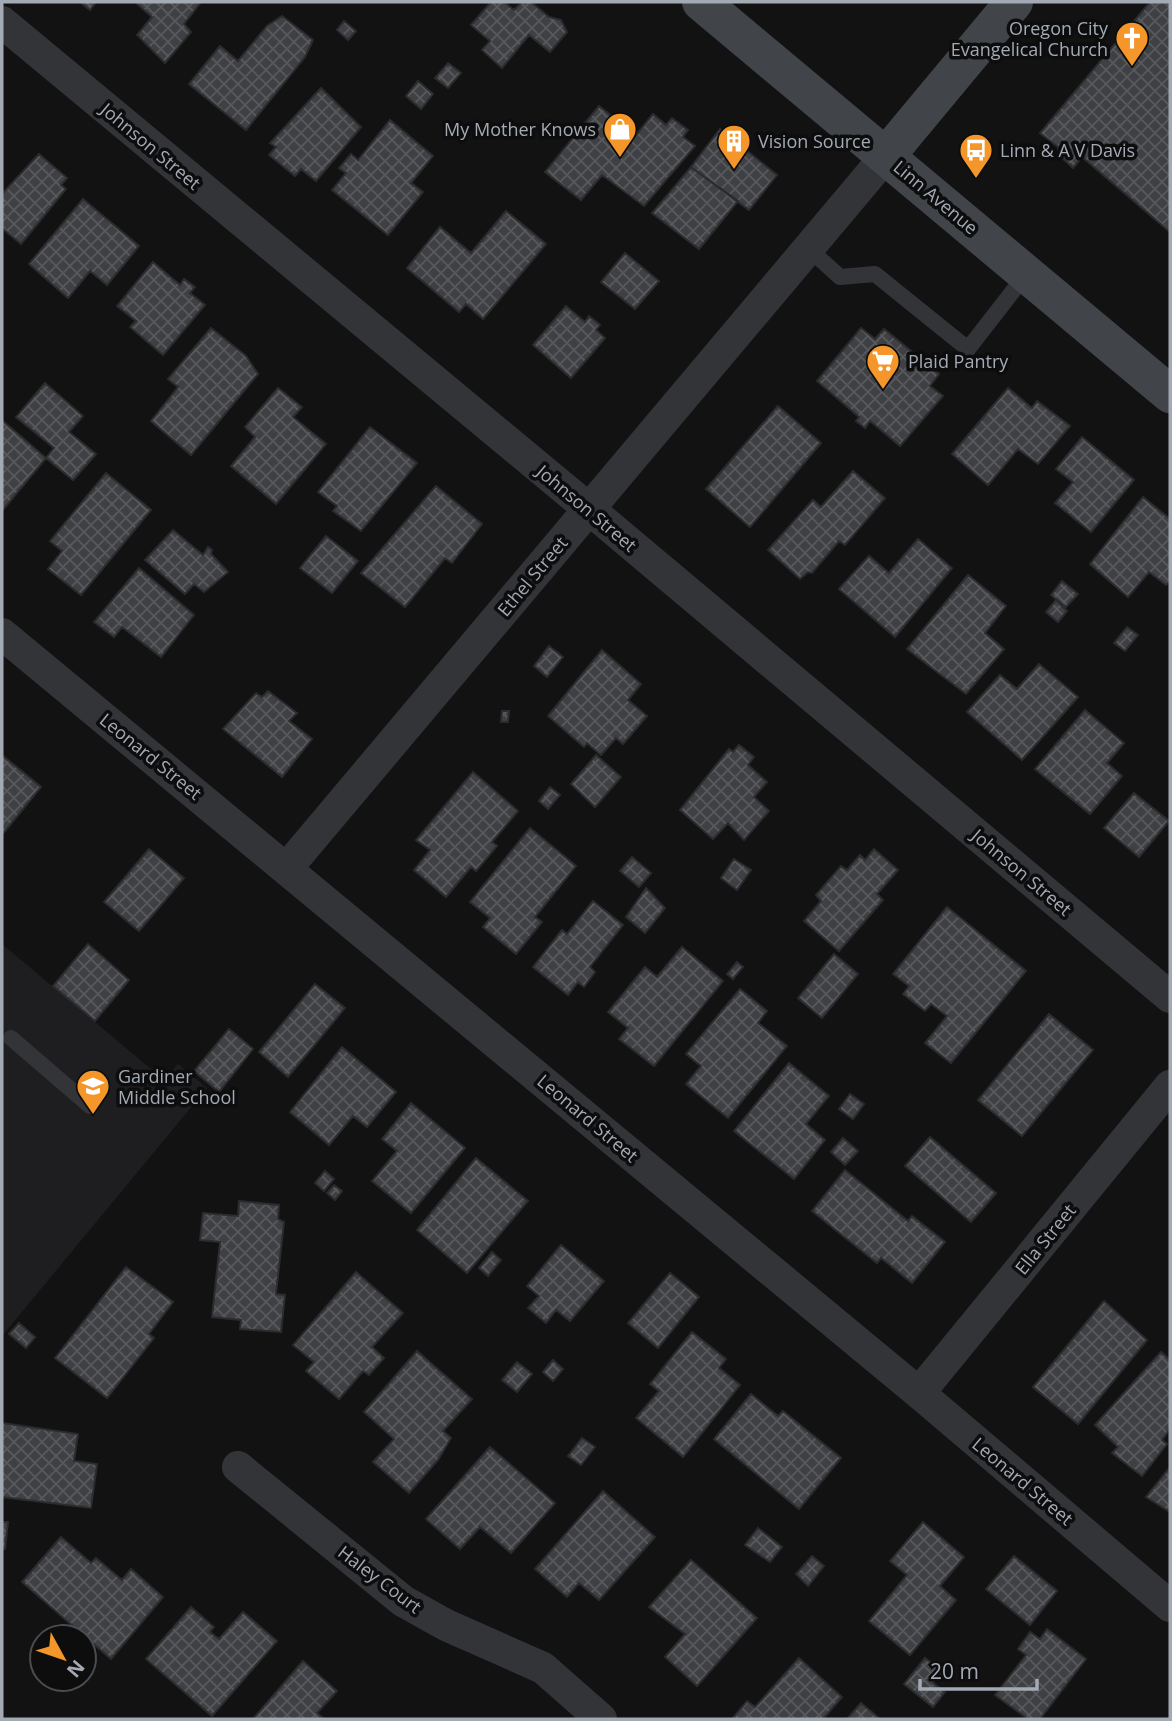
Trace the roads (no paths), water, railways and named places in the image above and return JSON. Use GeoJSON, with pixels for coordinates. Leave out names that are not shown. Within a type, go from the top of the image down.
{"type":"FeatureCollection","features":[{"type":"Feature","properties":{"kind":"main road","name":"Linn Avenue"},"geometry":{"type":"LineString","coordinates":[[701,2],[1170,394]]}},
{"type":"Feature","properties":{"kind":"main road"},"geometry":{"type":"LineString","coordinates":[[886,156],[1014,2]]}},
{"type":"Feature","properties":{"kind":"street","name":"Johnson Street"},"geometry":{"type":"LineString","coordinates":[[2,22],[589,509],[1170,997]]}},
{"type":"Feature","properties":{"kind":"street","name":"Ethel Street"},"geometry":{"type":"LineString","coordinates":[[287,868],[886,156]]}},
{"type":"Feature","properties":{"kind":"street","name":"Leonard Street"},"geometry":{"type":"LineString","coordinates":[[2,634],[919,1393],[1170,1605]]}},
{"type":"Feature","properties":{"kind":"street","name":"Ella Street"},"geometry":{"type":"LineString","coordinates":[[919,1393],[1170,1086]]}},
{"type":"Feature","properties":{"kind":"street","name":"Haley Court"},"geometry":{"type":"LineString","coordinates":[[238,1467],[403,1601],[446,1625],[543,1668],[601,1719]]}},
{"type":"Feature","properties":{"kind":"lane"},"geometry":{"type":"LineString","coordinates":[[808,248],[840,277],[875,274],[968,349],[1027,273]]}},
{"type":"Feature","properties":{"kind":"lane"},"geometry":{"type":"LineString","coordinates":[[11,1038],[90,1106]]}},
{"type":"Feature","properties":{"kind":"place","name":"Oregon City Evangelical Church"},"geometry":{"type":"Point","coordinates":[1132,68]}},
{"type":"Feature","properties":{"kind":"place","name":"My Mother Knows"},"geometry":{"type":"Point","coordinates":[620,159]}},
{"type":"Feature","properties":{"kind":"place","name":"Vision Source"},"geometry":{"type":"Point","coordinates":[734,171]}},
{"type":"Feature","properties":{"kind":"place","name":"Linn & A V Davis"},"geometry":{"type":"Point","coordinates":[976,180]}},
{"type":"Feature","properties":{"kind":"place","name":"Plaid Pantry"},"geometry":{"type":"Point","coordinates":[883,391]}},
{"type":"Feature","properties":{"kind":"place","name":"Gardiner Middle School"},"geometry":{"type":"Point","coordinates":[93,1116]}}]}
